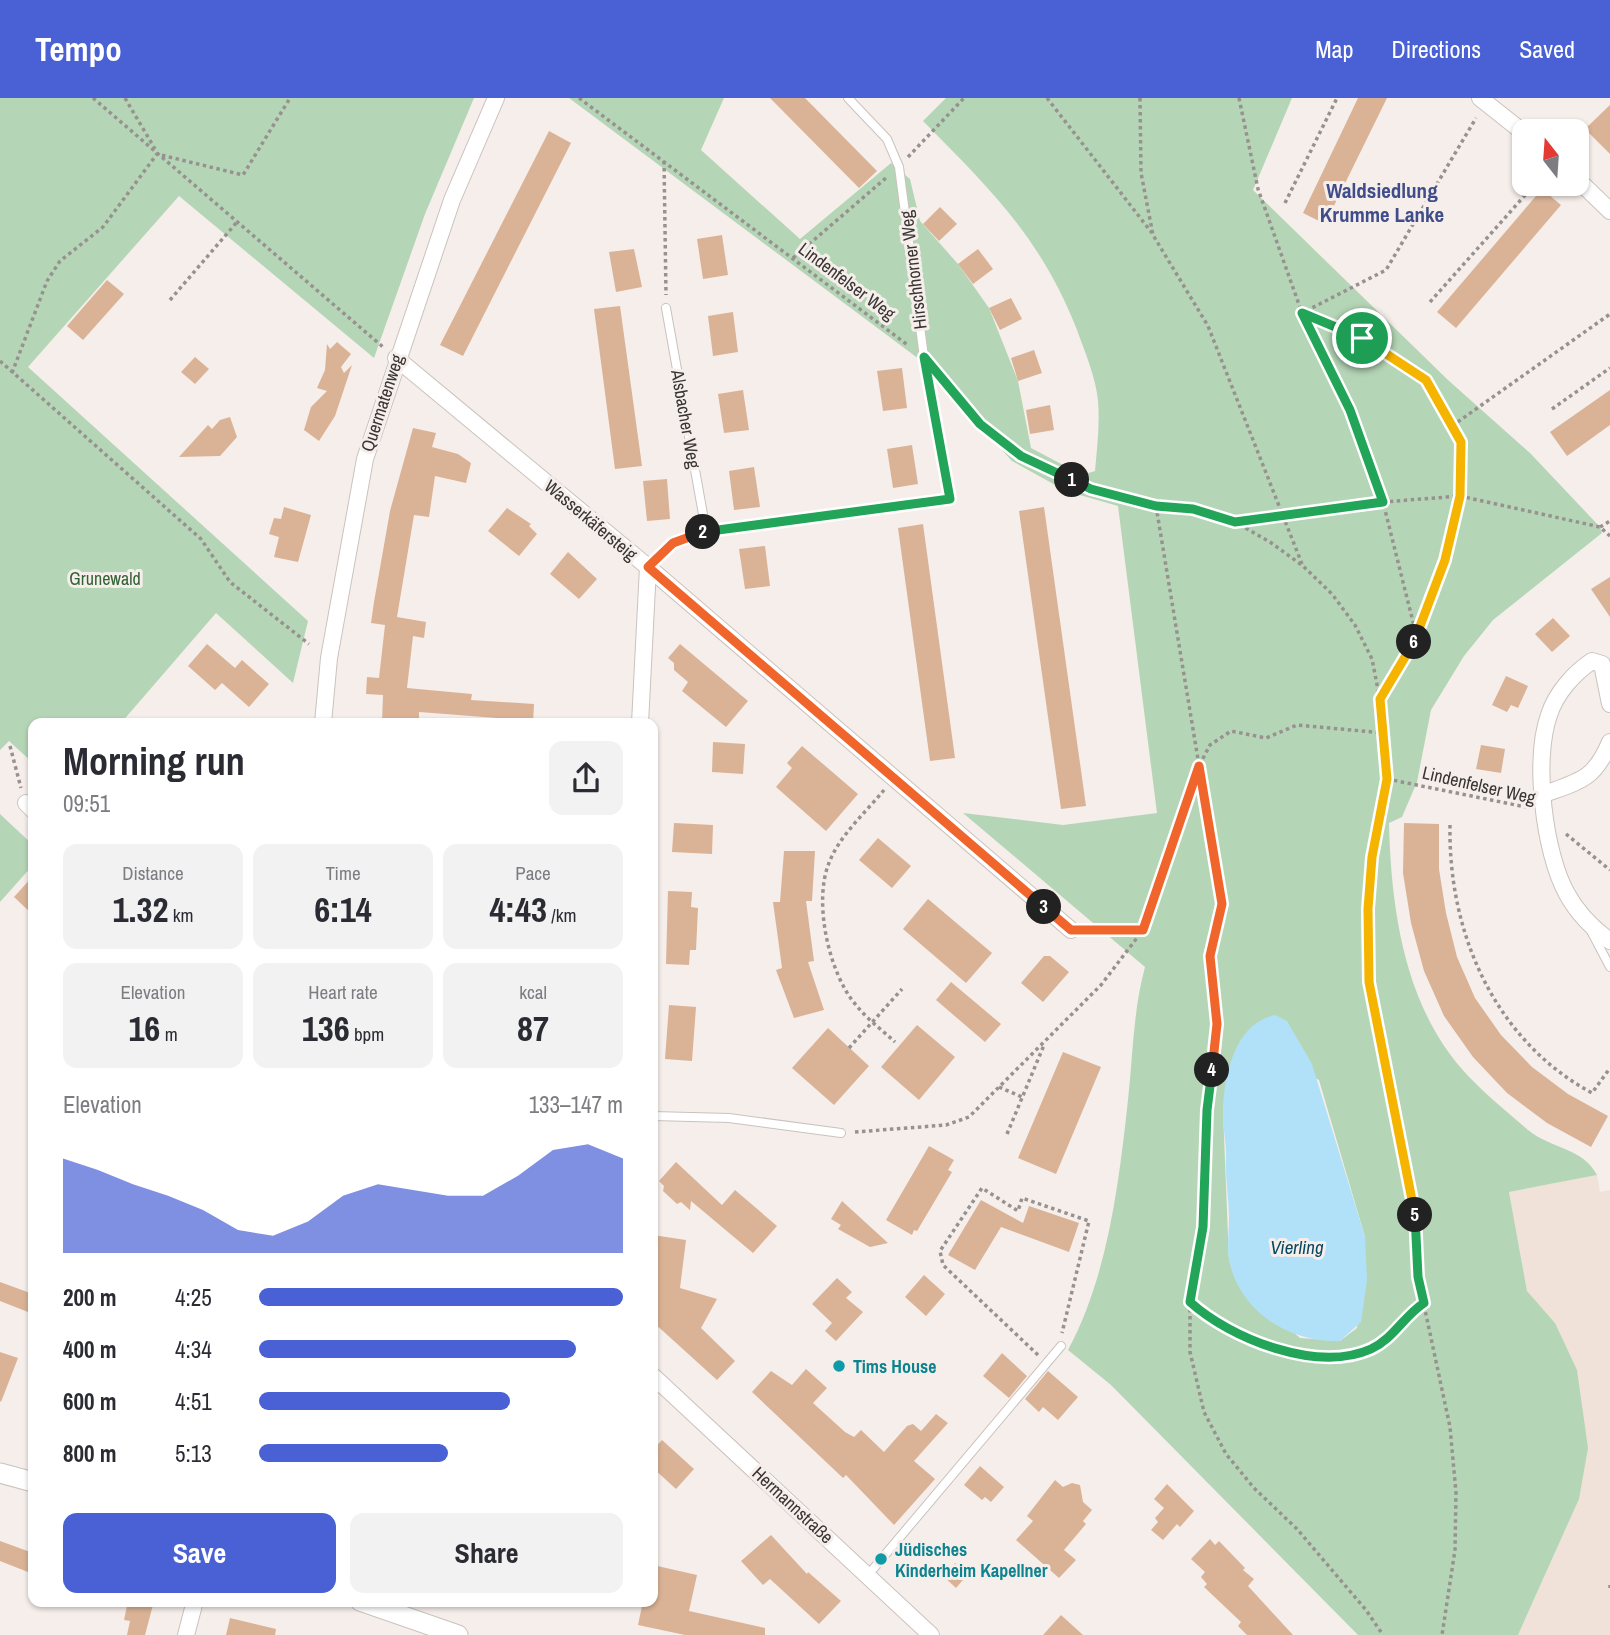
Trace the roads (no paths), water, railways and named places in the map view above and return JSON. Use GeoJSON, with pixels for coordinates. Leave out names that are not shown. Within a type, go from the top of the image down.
{"type":"FeatureCollection","features":[{"type":"Feature","properties":{"kind":"street","name":"Quermatenweg"},"geometry":{"type":"LineString","coordinates":[[323,718],[328,658],[345,553],[365,459],[396,358],[452,200],[496,98]]}},
{"type":"Feature","properties":{"kind":"street"},"geometry":{"type":"LineString","coordinates":[[1483,100],[1512,123]]}},
{"type":"Feature","properties":{"kind":"street"},"geometry":{"type":"LineString","coordinates":[[1589,191],[1610,211]]}},
{"type":"Feature","properties":{"kind":"street","name":"Wasserkäfersteig"},"geometry":{"type":"LineString","coordinates":[[396,358],[648,567],[1071,930]]}},
{"type":"Feature","properties":{"kind":"street"},"geometry":{"type":"LineString","coordinates":[[640,718],[648,567]]}},
{"type":"Feature","properties":{"kind":"street"},"geometry":{"type":"LineString","coordinates":[[1610,704],[1602,664],[1592,661],[1578,671],[1565,687],[1549,715],[1543,755],[1546,818],[1560,878],[1588,924],[1610,941]]}},
{"type":"Feature","properties":{"kind":"street"},"geometry":{"type":"LineString","coordinates":[[1544,794],[1582,780],[1601,765],[1610,742]]}},
{"type":"Feature","properties":{"kind":"street","name":"Hermannstraße"},"geometry":{"type":"LineString","coordinates":[[658,1381],[931,1635]]}},
{"type":"Feature","properties":{"kind":"street"},"geometry":{"type":"LineString","coordinates":[[0,1472],[28,1480]]}},
{"type":"Feature","properties":{"kind":"street"},"geometry":{"type":"LineString","coordinates":[[186,1635],[193,1607]]}},
{"type":"Feature","properties":{"kind":"street"},"geometry":{"type":"LineString","coordinates":[[377,1607],[458,1635]]}},
{"type":"Feature","properties":{"kind":"lane","name":"Hirschhorner Weg"},"geometry":{"type":"LineString","coordinates":[[706,531],[950,499],[924,357],[899,167],[887,139],[848,98]]}},
{"type":"Feature","properties":{"kind":"lane","name":"Alsbacher Weg"},"geometry":{"type":"LineString","coordinates":[[666,308],[706,531]]}},
{"type":"Feature","properties":{"kind":"lane"},"geometry":{"type":"LineString","coordinates":[[648,567],[673,543],[706,531]]}},
{"type":"Feature","properties":{"kind":"lane"},"geometry":{"type":"LineString","coordinates":[[1588,924],[1610,967]]}},
{"type":"Feature","properties":{"kind":"lane"},"geometry":{"type":"LineString","coordinates":[[658,1116],[729,1118],[841,1133]]}},
{"type":"Feature","properties":{"kind":"lane"},"geometry":{"type":"LineString","coordinates":[[868,1575],[1061,1346]]}},
{"type":"Feature","properties":{"kind":"water","name":"Vierling"},"geometry":{"type":"Polygon","coordinates":[[[1275,1015],[1287,1021],[1312,1064],[1365,1237],[1367,1280],[1361,1322],[1340,1341],[1303,1336],[1270,1321],[1244,1295],[1229,1260],[1223,1117],[1226,1083],[1234,1053],[1241,1040],[1261,1020],[1275,1015]]]}},
{"type":"Feature","properties":{"kind":"place","name":"Tims House"},"geometry":{"type":"Point","coordinates":[839,1366]}},
{"type":"Feature","properties":{"kind":"place","name":"Jüdisches Kinderheim Kapellner"},"geometry":{"type":"Point","coordinates":[881,1559]}},
{"type":"Feature","properties":{"kind":"district","name":"Waldsiedlung Krumme Lanke"},"geometry":{"type":"Point","coordinates":[1382,202]}},
{"type":"Feature","properties":{"kind":"park label","name":"Grunewald"},"geometry":{"type":"Point","coordinates":[105,578]}}]}
